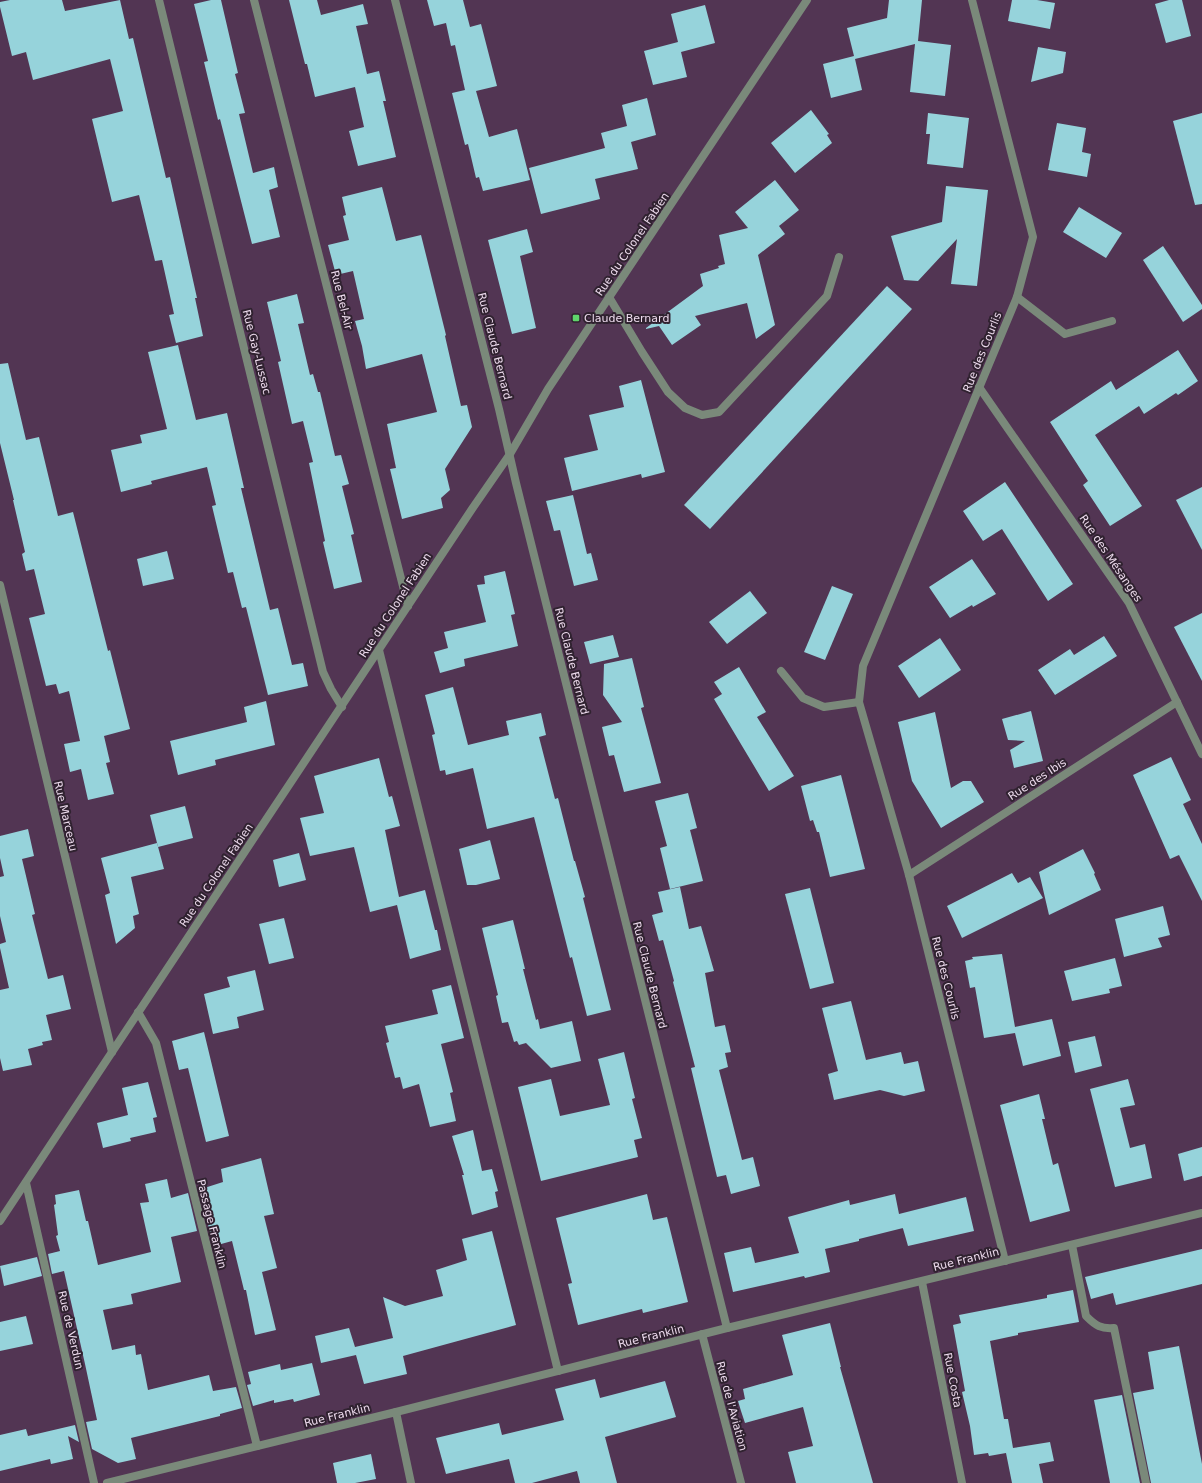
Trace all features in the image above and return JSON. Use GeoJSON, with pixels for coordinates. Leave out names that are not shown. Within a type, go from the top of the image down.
{"type":"FeatureCollection","features":[{"type":"Feature","properties":{"kind":"street","name":"Rue Gay-Lussac"},"geometry":{"type":"LineString","coordinates":[[159,0],[323,672],[331,689],[342,706]]}},
{"type":"Feature","properties":{"kind":"street","name":"Rue Bel-Air"},"geometry":{"type":"LineString","coordinates":[[254,0],[408,606]]}},
{"type":"Feature","properties":{"kind":"street","name":"Rue Claude Bernard"},"geometry":{"type":"LineString","coordinates":[[395,0],[510,454],[727,1328]]}},
{"type":"Feature","properties":{"kind":"street","name":"Rue du Colonel Fabien"},"geometry":{"type":"LineString","coordinates":[[0,1221],[510,454],[548,390],[807,0]]}},
{"type":"Feature","properties":{"kind":"street","name":"Rue des Courlis"},"geometry":{"type":"LineString","coordinates":[[972,0],[1032,237],[1016,297],[862,666],[859,702],[909,876],[1005,1261]]}},
{"type":"Feature","properties":{"kind":"street"},"geometry":{"type":"LineString","coordinates":[[609,297],[668,392],[685,408],[702,415],[719,412],[828,296],[839,257]]}},
{"type":"Feature","properties":{"kind":"street"},"geometry":{"type":"LineString","coordinates":[[1016,297],[1065,334],[1112,321]]}},
{"type":"Feature","properties":{"kind":"street","name":"Rue des Mésanges"},"geometry":{"type":"LineString","coordinates":[[979,387],[1129,603],[1202,754]]}},
{"type":"Feature","properties":{"kind":"street","name":"Rue Marceau"},"geometry":{"type":"LineString","coordinates":[[0,585],[112,1052]]}},
{"type":"Feature","properties":{"kind":"street"},"geometry":{"type":"LineString","coordinates":[[379,650],[558,1371]]}},
{"type":"Feature","properties":{"kind":"street"},"geometry":{"type":"LineString","coordinates":[[781,671],[803,698],[824,706],[859,702]]}},
{"type":"Feature","properties":{"kind":"street","name":"Rue des Ibis"},"geometry":{"type":"LineString","coordinates":[[909,876],[1176,702]]}},
{"type":"Feature","properties":{"kind":"street","name":"Passage Franklin"},"geometry":{"type":"LineString","coordinates":[[138,1012],[156,1043],[257,1446]]}},
{"type":"Feature","properties":{"kind":"street","name":"Rue de Verdun"},"geometry":{"type":"LineString","coordinates":[[26,1183],[94,1483]]}},
{"type":"Feature","properties":{"kind":"street","name":"Rue Franklin"},"geometry":{"type":"LineString","coordinates":[[107,1483],[396,1412],[702,1334],[922,1282],[1202,1213]]}},
{"type":"Feature","properties":{"kind":"street"},"geometry":{"type":"LineString","coordinates":[[1072,1245],[1086,1316],[1093,1323],[1103,1329],[1114,1328],[1146,1483]]}},
{"type":"Feature","properties":{"kind":"street","name":"Rue Costa"},"geometry":{"type":"LineString","coordinates":[[922,1282],[962,1483]]}},
{"type":"Feature","properties":{"kind":"street","name":"Rue de l'Aviation"},"geometry":{"type":"LineString","coordinates":[[702,1334],[741,1483]]}},
{"type":"Feature","properties":{"kind":"street"},"geometry":{"type":"LineString","coordinates":[[396,1412],[411,1483]]}},
{"type":"Feature","properties":{"kind":"building"},"geometry":{"type":"Polygon","coordinates":[[[10,0],[62,0],[65,11],[120,0],[129,39],[133,38],[166,178],[170,177],[197,298],[195,298],[203,336],[176,343],[169,315],[174,314],[162,260],[155,261],[139,195],[112,202],[92,119],[123,111],[110,59],[33,80],[26,52],[12,56],[0,7],[0,2],[10,0]]]}},
{"type":"Feature","properties":{"kind":"building"},"geometry":{"type":"Polygon","coordinates":[[[211,0],[221,0],[238,73],[235,74],[245,113],[239,114],[253,173],[274,167],[278,187],[269,190],[280,237],[252,244],[220,119],[218,120],[204,62],[208,61],[194,4],[211,0]]]}},
{"type":"Feature","properties":{"kind":"building"},"geometry":{"type":"Polygon","coordinates":[[[289,0],[317,0],[321,15],[363,4],[368,24],[356,26],[367,74],[379,71],[386,101],[383,101],[396,157],[358,166],[349,131],[364,127],[355,87],[315,97],[289,0]]]}},
{"type":"Feature","properties":{"kind":"building"},"geometry":{"type":"Polygon","coordinates":[[[427,0],[463,0],[470,27],[481,24],[497,86],[476,91],[489,137],[517,129],[530,180],[483,191],[479,177],[476,178],[468,144],[465,145],[452,93],[465,90],[455,45],[451,46],[446,23],[434,26],[427,0]]]}},
{"type":"Feature","properties":{"kind":"building"},"geometry":{"type":"Polygon","coordinates":[[[889,0],[922,0],[918,41],[951,45],[945,96],[910,92],[915,44],[855,59],[862,90],[831,98],[823,64],[854,56],[847,28],[887,18],[889,0]]]}},
{"type":"Feature","properties":{"kind":"building"},"geometry":{"type":"Polygon","coordinates":[[[1012,0],[1037,0],[1055,3],[1050,29],[1008,21],[1012,0]]]}},
{"type":"Feature","properties":{"kind":"building"},"geometry":{"type":"Polygon","coordinates":[[[1169,0],[1182,0],[1191,36],[1166,43],[1155,4],[1169,0]]]}},
{"type":"Feature","properties":{"kind":"building"},"geometry":{"type":"Polygon","coordinates":[[[705,5],[715,43],[681,52],[687,77],[653,85],[644,51],[678,42],[671,14],[705,5]]]}},
{"type":"Feature","properties":{"kind":"building"},"geometry":{"type":"Polygon","coordinates":[[[1038,47],[1066,52],[1063,73],[1031,82],[1038,47]]]}},
{"type":"Feature","properties":{"kind":"building"},"geometry":{"type":"Polygon","coordinates":[[[647,98],[656,135],[631,142],[638,169],[595,179],[600,199],[541,214],[529,168],[605,148],[601,133],[627,126],[622,105],[647,98]]]}},
{"type":"Feature","properties":{"kind":"building"},"geometry":{"type":"Polygon","coordinates":[[[811,110],[829,134],[827,135],[832,143],[795,173],[771,143],[811,110]]]}},
{"type":"Feature","properties":{"kind":"building"},"geometry":{"type":"Polygon","coordinates":[[[928,113],[969,118],[963,168],[927,164],[930,134],[926,134],[928,113]]]}},
{"type":"Feature","properties":{"kind":"building"},"geometry":{"type":"Polygon","coordinates":[[[1202,113],[1202,204],[1195,205],[1173,121],[1202,113]]]}},
{"type":"Feature","properties":{"kind":"building"},"geometry":{"type":"Polygon","coordinates":[[[1057,123],[1086,128],[1082,152],[1091,154],[1087,177],[1048,170],[1057,123]]]}},
{"type":"Feature","properties":{"kind":"building"},"geometry":{"type":"Polygon","coordinates":[[[775,180],[799,210],[779,226],[785,234],[758,255],[775,325],[756,339],[747,303],[695,316],[701,325],[672,345],[659,326],[646,329],[703,286],[700,274],[719,268],[718,266],[725,264],[719,235],[748,228],[735,212],[775,180]]]}},
{"type":"Feature","properties":{"kind":"building"},"geometry":{"type":"Polygon","coordinates":[[[946,186],[988,190],[977,286],[951,284],[957,239],[918,281],[904,280],[891,236],[942,222],[946,186]]]}},
{"type":"Feature","properties":{"kind":"building"},"geometry":{"type":"Polygon","coordinates":[[[382,187],[396,241],[421,235],[446,335],[461,406],[467,405],[472,427],[445,469],[450,490],[441,498],[443,508],[402,519],[390,469],[396,468],[387,424],[437,412],[422,354],[366,369],[362,346],[355,321],[364,319],[353,271],[336,275],[328,245],[349,240],[343,216],[346,215],[342,197],[382,187]]]}},
{"type":"Feature","properties":{"kind":"building"},"geometry":{"type":"Polygon","coordinates":[[[1079,207],[1122,233],[1106,258],[1063,232],[1079,207]]]}},
{"type":"Feature","properties":{"kind":"building"},"geometry":{"type":"Polygon","coordinates":[[[527,229],[533,252],[520,256],[536,328],[512,334],[488,240],[527,229]]]}},
{"type":"Feature","properties":{"kind":"building"},"geometry":{"type":"Polygon","coordinates":[[[1163,246],[1202,305],[1202,309],[1183,322],[1143,260],[1163,246]]]}},
{"type":"Feature","properties":{"kind":"building"},"geometry":{"type":"Polygon","coordinates":[[[887,286],[912,309],[710,529],[684,505],[887,286]]]}},
{"type":"Feature","properties":{"kind":"building"},"geometry":{"type":"Polygon","coordinates":[[[297,294],[304,323],[298,324],[310,375],[313,374],[318,392],[320,392],[335,456],[341,455],[349,484],[342,486],[354,534],[351,535],[362,582],[334,589],[323,542],[325,541],[309,463],[313,462],[303,421],[292,424],[278,362],[281,361],[267,302],[297,294]]]}},
{"type":"Feature","properties":{"kind":"building"},"geometry":{"type":"Polygon","coordinates":[[[178,345],[196,420],[227,413],[244,488],[241,488],[270,610],[278,608],[292,665],[303,663],[308,686],[268,695],[246,607],[242,608],[233,572],[228,573],[212,506],[216,505],[207,467],[151,481],[152,484],[121,492],[111,450],[142,443],[140,435],[167,429],[148,352],[178,345]]]}},
{"type":"Feature","properties":{"kind":"building"},"geometry":{"type":"Polygon","coordinates":[[[1178,350],[1198,381],[1178,395],[1176,393],[1144,414],[1139,406],[1095,435],[1142,506],[1110,526],[1083,485],[1088,481],[1050,422],[1111,381],[1116,390],[1178,350]]]}},
{"type":"Feature","properties":{"kind":"building"},"geometry":{"type":"Polygon","coordinates":[[[8,363],[26,440],[39,437],[58,516],[73,512],[108,651],[110,650],[130,729],[104,736],[110,762],[106,763],[114,794],[88,800],[81,769],[70,772],[64,744],[80,741],[69,691],[59,694],[56,684],[46,686],[29,618],[45,614],[34,569],[26,571],[22,554],[25,552],[0,443],[0,364],[8,363]]]}},
{"type":"Feature","properties":{"kind":"building"},"geometry":{"type":"Polygon","coordinates":[[[641,380],[665,472],[642,478],[641,474],[572,491],[564,458],[598,450],[589,415],[624,407],[619,386],[641,380]]]}},
{"type":"Feature","properties":{"kind":"building"},"geometry":{"type":"Polygon","coordinates":[[[1005,482],[1073,584],[1048,601],[1002,529],[983,541],[963,511],[1005,482]]]}},
{"type":"Feature","properties":{"kind":"building"},"geometry":{"type":"Polygon","coordinates":[[[1202,487],[1202,550],[1176,500],[1202,487]]]}},
{"type":"Feature","properties":{"kind":"building"},"geometry":{"type":"Polygon","coordinates":[[[573,495],[587,554],[591,553],[598,580],[574,586],[560,530],[554,531],[546,501],[573,495]]]}},
{"type":"Feature","properties":{"kind":"building"},"geometry":{"type":"Polygon","coordinates":[[[167,551],[174,579],[143,586],[137,559],[167,551]]]}},
{"type":"Feature","properties":{"kind":"building"},"geometry":{"type":"Polygon","coordinates":[[[972,559],[996,594],[973,607],[972,605],[950,618],[929,587],[972,559]]]}},
{"type":"Feature","properties":{"kind":"building"},"geometry":{"type":"Polygon","coordinates":[[[505,571],[515,614],[511,615],[518,646],[464,659],[465,666],[440,673],[434,652],[448,648],[444,632],[486,622],[477,585],[485,584],[484,576],[505,571]]]}},
{"type":"Feature","properties":{"kind":"building"},"geometry":{"type":"Polygon","coordinates":[[[832,586],[853,594],[825,660],[804,652],[832,586]]]}},
{"type":"Feature","properties":{"kind":"building"},"geometry":{"type":"Polygon","coordinates":[[[750,591],[767,613],[727,644],[709,622],[750,591]]]}},
{"type":"Feature","properties":{"kind":"building"},"geometry":{"type":"Polygon","coordinates":[[[1202,613],[1202,681],[1174,627],[1202,613]]]}},
{"type":"Feature","properties":{"kind":"building"},"geometry":{"type":"Polygon","coordinates":[[[613,635],[619,657],[590,664],[584,642],[613,635]]]}},
{"type":"Feature","properties":{"kind":"building"},"geometry":{"type":"Polygon","coordinates":[[[1104,636],[1117,656],[1055,695],[1038,670],[1070,649],[1074,655],[1104,636]]]}},
{"type":"Feature","properties":{"kind":"building"},"geometry":{"type":"Polygon","coordinates":[[[940,638],[961,670],[919,698],[898,666],[940,638]]]}},
{"type":"Feature","properties":{"kind":"building"},"geometry":{"type":"Polygon","coordinates":[[[632,658],[644,707],[641,708],[661,783],[624,792],[614,755],[609,756],[602,727],[622,722],[603,695],[604,664],[632,658]]]}},
{"type":"Feature","properties":{"kind":"building"},"geometry":{"type":"Polygon","coordinates":[[[739,667],[766,712],[757,717],[794,776],[769,791],[714,699],[722,694],[714,682],[739,667]]]}},
{"type":"Feature","properties":{"kind":"building"},"geometry":{"type":"Polygon","coordinates":[[[453,687],[468,745],[509,735],[506,721],[541,713],[546,735],[539,737],[555,799],[558,798],[585,897],[583,898],[611,1010],[587,1016],[572,957],[570,958],[534,817],[487,829],[473,768],[446,775],[445,770],[440,771],[432,735],[435,734],[425,695],[453,687]]]}},
{"type":"Feature","properties":{"kind":"building"},"geometry":{"type":"Polygon","coordinates":[[[266,701],[275,745],[215,760],[216,765],[178,775],[170,741],[247,722],[244,707],[266,701]]]}},
{"type":"Feature","properties":{"kind":"building"},"geometry":{"type":"Polygon","coordinates":[[[1031,711],[1043,761],[1014,768],[1010,750],[1025,741],[1008,740],[1002,719],[1031,711]]]}},
{"type":"Feature","properties":{"kind":"building"},"geometry":{"type":"Polygon","coordinates":[[[935,712],[951,788],[963,781],[971,781],[984,802],[941,828],[912,781],[898,722],[935,712]]]}},
{"type":"Feature","properties":{"kind":"building"},"geometry":{"type":"Polygon","coordinates":[[[1171,757],[1191,800],[1183,804],[1202,844],[1202,901],[1179,855],[1170,859],[1133,775],[1171,757]]]}},
{"type":"Feature","properties":{"kind":"building"},"geometry":{"type":"Polygon","coordinates":[[[379,758],[389,797],[392,796],[400,826],[385,830],[399,897],[425,890],[435,930],[437,930],[441,950],[410,959],[397,905],[370,912],[354,847],[310,856],[300,818],[324,813],[314,776],[379,758]]]}},
{"type":"Feature","properties":{"kind":"building"},"geometry":{"type":"Polygon","coordinates":[[[841,775],[865,869],[830,877],[819,832],[817,832],[813,820],[810,821],[801,786],[841,775]]]}},
{"type":"Feature","properties":{"kind":"building"},"geometry":{"type":"Polygon","coordinates":[[[688,793],[697,828],[690,830],[703,881],[670,889],[660,848],[667,846],[655,801],[688,793]]]}},
{"type":"Feature","properties":{"kind":"building"},"geometry":{"type":"Polygon","coordinates":[[[185,806],[193,838],[158,847],[150,815],[185,806]]]}},
{"type":"Feature","properties":{"kind":"building"},"geometry":{"type":"Polygon","coordinates":[[[28,829],[34,856],[22,859],[35,914],[32,915],[48,979],[63,975],[71,1009],[46,1015],[52,1040],[42,1042],[43,1045],[28,1049],[32,1065],[3,1071],[0,1058],[0,990],[9,988],[0,948],[0,944],[6,942],[0,916],[0,877],[4,876],[0,858],[0,836],[28,829]]]}},
{"type":"Feature","properties":{"kind":"building"},"geometry":{"type":"Polygon","coordinates":[[[490,840],[500,879],[476,885],[467,885],[459,849],[490,840]]]}},
{"type":"Feature","properties":{"kind":"building"},"geometry":{"type":"Polygon","coordinates":[[[157,843],[164,869],[131,877],[139,914],[133,916],[135,928],[116,944],[105,895],[110,893],[101,858],[157,843]]]}},
{"type":"Feature","properties":{"kind":"building"},"geometry":{"type":"Polygon","coordinates":[[[1083,849],[1095,873],[1094,874],[1101,890],[1049,915],[1039,872],[1083,849]]]}},
{"type":"Feature","properties":{"kind":"building"},"geometry":{"type":"Polygon","coordinates":[[[299,853],[306,880],[279,887],[273,860],[299,853]]]}},
{"type":"Feature","properties":{"kind":"building"},"geometry":{"type":"Polygon","coordinates":[[[1012,873],[1018,883],[1030,877],[1043,898],[962,938],[947,906],[1012,873]]]}},
{"type":"Feature","properties":{"kind":"building"},"geometry":{"type":"Polygon","coordinates":[[[680,887],[689,929],[701,926],[714,971],[705,973],[715,1027],[725,1025],[731,1052],[725,1053],[728,1067],[719,1070],[742,1160],[753,1157],[760,1186],[731,1194],[726,1175],[717,1177],[691,1068],[695,1067],[673,982],[674,981],[663,940],[659,941],[652,915],[663,912],[658,892],[680,887]]]}},
{"type":"Feature","properties":{"kind":"building"},"geometry":{"type":"Polygon","coordinates":[[[810,888],[834,983],[810,989],[785,894],[810,888]]]}},
{"type":"Feature","properties":{"kind":"building"},"geometry":{"type":"Polygon","coordinates":[[[1163,906],[1170,935],[1158,938],[1162,947],[1124,957],[1115,919],[1163,906]]]}},
{"type":"Feature","properties":{"kind":"building"},"geometry":{"type":"Polygon","coordinates":[[[284,918],[294,958],[269,964],[259,924],[284,918]]]}},
{"type":"Feature","properties":{"kind":"building"},"geometry":{"type":"Polygon","coordinates":[[[513,920],[525,969],[523,969],[536,1020],[538,1019],[540,1029],[572,1021],[581,1061],[551,1068],[526,1043],[519,1045],[517,1041],[514,1042],[508,1022],[502,1023],[496,996],[498,995],[482,928],[513,920]]]}},
{"type":"Feature","properties":{"kind":"building"},"geometry":{"type":"Polygon","coordinates":[[[1002,954],[1015,1027],[1052,1019],[1061,1056],[1023,1066],[1015,1033],[984,1038],[975,987],[970,988],[965,961],[973,959],[972,957],[1002,954]]]}},
{"type":"Feature","properties":{"kind":"building"},"geometry":{"type":"Polygon","coordinates":[[[1115,958],[1122,986],[1109,989],[1110,993],[1072,1001],[1064,971],[1115,958]]]}},
{"type":"Feature","properties":{"kind":"building"},"geometry":{"type":"Polygon","coordinates":[[[255,970],[264,1010],[237,1017],[239,1028],[213,1034],[204,994],[230,987],[227,977],[255,970]]]}},
{"type":"Feature","properties":{"kind":"building"},"geometry":{"type":"Polygon","coordinates":[[[451,985],[464,1038],[441,1044],[453,1092],[450,1093],[456,1121],[430,1127],[419,1084],[403,1089],[400,1077],[395,1078],[386,1043],[389,1042],[385,1026],[438,1014],[432,990],[451,985]]]}},
{"type":"Feature","properties":{"kind":"building"},"geometry":{"type":"Polygon","coordinates":[[[851,1001],[866,1060],[901,1052],[904,1064],[918,1061],[925,1091],[904,1096],[880,1090],[834,1100],[828,1074],[838,1071],[822,1008],[851,1001]]]}},
{"type":"Feature","properties":{"kind":"building"},"geometry":{"type":"Polygon","coordinates":[[[204,1032],[229,1136],[206,1142],[188,1068],[179,1070],[172,1041],[204,1032]]]}},
{"type":"Feature","properties":{"kind":"building"},"geometry":{"type":"Polygon","coordinates":[[[1095,1036],[1102,1066],[1075,1073],[1068,1042],[1095,1036]]]}},
{"type":"Feature","properties":{"kind":"building"},"geometry":{"type":"Polygon","coordinates":[[[624,1052],[635,1098],[632,1099],[642,1138],[634,1140],[638,1157],[541,1181],[518,1087],[551,1079],[560,1116],[610,1105],[598,1059],[624,1052]]]}},
{"type":"Feature","properties":{"kind":"building"},"geometry":{"type":"Polygon","coordinates":[[[1128,1079],[1135,1105],[1120,1108],[1130,1148],[1145,1144],[1152,1178],[1115,1187],[1090,1089],[1128,1079]]]}},
{"type":"Feature","properties":{"kind":"building"},"geometry":{"type":"Polygon","coordinates":[[[148,1082],[157,1117],[153,1118],[156,1132],[130,1138],[131,1141],[103,1148],[97,1123],[128,1115],[122,1088],[148,1082]]]}},
{"type":"Feature","properties":{"kind":"building"},"geometry":{"type":"Polygon","coordinates":[[[1039,1094],[1045,1119],[1042,1119],[1053,1165],[1058,1163],[1070,1211],[1030,1222],[1000,1105],[1039,1094]]]}},
{"type":"Feature","properties":{"kind":"building"},"geometry":{"type":"Polygon","coordinates":[[[473,1130],[482,1171],[492,1169],[498,1191],[495,1192],[498,1207],[472,1215],[462,1175],[464,1175],[452,1136],[473,1130]]]}},
{"type":"Feature","properties":{"kind":"building"},"geometry":{"type":"Polygon","coordinates":[[[1202,1147],[1202,1176],[1184,1181],[1178,1154],[1202,1147]]]}},
{"type":"Feature","properties":{"kind":"building"},"geometry":{"type":"Polygon","coordinates":[[[261,1158],[274,1214],[264,1216],[277,1268],[262,1272],[276,1330],[255,1335],[246,1290],[244,1290],[232,1241],[214,1246],[198,1190],[223,1182],[221,1169],[261,1158]]]}},
{"type":"Feature","properties":{"kind":"building"},"geometry":{"type":"Polygon","coordinates":[[[167,1179],[171,1198],[188,1193],[197,1231],[171,1237],[181,1282],[131,1294],[133,1304],[103,1310],[112,1350],[135,1345],[136,1355],[141,1354],[148,1390],[209,1375],[213,1391],[236,1387],[242,1408],[220,1414],[220,1416],[131,1438],[136,1459],[118,1463],[92,1449],[86,1422],[97,1420],[85,1364],[64,1271],[52,1274],[48,1254],[60,1251],[56,1236],[58,1235],[54,1205],[56,1204],[55,1195],[79,1190],[98,1265],[151,1252],[140,1203],[149,1202],[145,1184],[167,1179]]]}},
{"type":"Feature","properties":{"kind":"building"},"geometry":{"type":"Polygon","coordinates":[[[647,1194],[653,1220],[667,1217],[688,1302],[643,1313],[642,1309],[578,1325],[568,1284],[572,1283],[556,1218],[647,1194]]]}},
{"type":"Feature","properties":{"kind":"building"},"geometry":{"type":"Polygon","coordinates":[[[895,1194],[899,1214],[966,1197],[974,1231],[908,1246],[903,1228],[859,1239],[859,1241],[825,1249],[830,1272],[805,1278],[804,1276],[733,1292],[724,1253],[751,1247],[755,1263],[799,1253],[788,1217],[849,1200],[850,1205],[895,1194]]]}},
{"type":"Feature","properties":{"kind":"building"},"geometry":{"type":"Polygon","coordinates":[[[492,1231],[516,1325],[403,1356],[407,1374],[364,1384],[356,1355],[321,1363],[315,1336],[349,1328],[355,1347],[393,1338],[383,1297],[405,1306],[443,1296],[436,1270],[467,1260],[462,1239],[492,1231]]]}},
{"type":"Feature","properties":{"kind":"building"},"geometry":{"type":"Polygon","coordinates":[[[1202,1249],[1202,1284],[1116,1305],[1113,1293],[1091,1299],[1085,1277],[1202,1249]]]}},
{"type":"Feature","properties":{"kind":"building"},"geometry":{"type":"Polygon","coordinates":[[[37,1257],[42,1276],[4,1286],[0,1266],[37,1257]]]}},
{"type":"Feature","properties":{"kind":"building"},"geometry":{"type":"Polygon","coordinates":[[[1073,1290],[1079,1322],[1018,1333],[1018,1335],[990,1341],[1004,1419],[1008,1419],[1013,1448],[1050,1442],[1054,1461],[1039,1464],[1043,1483],[1012,1483],[1006,1453],[989,1456],[988,1453],[974,1455],[970,1426],[962,1392],[965,1391],[953,1325],[961,1323],[959,1315],[1047,1298],[1047,1295],[1073,1290]]]}},
{"type":"Feature","properties":{"kind":"building"},"geometry":{"type":"Polygon","coordinates":[[[26,1316],[33,1344],[0,1351],[0,1322],[26,1316]]]}},
{"type":"Feature","properties":{"kind":"building"},"geometry":{"type":"Polygon","coordinates":[[[830,1323],[840,1367],[873,1483],[796,1483],[788,1452],[813,1446],[803,1407],[745,1423],[738,1401],[745,1399],[743,1389],[793,1375],[782,1335],[830,1323]]]}},
{"type":"Feature","properties":{"kind":"building"},"geometry":{"type":"Polygon","coordinates":[[[1179,1346],[1202,1464],[1202,1483],[1151,1483],[1133,1393],[1154,1389],[1148,1352],[1179,1346]]]}},
{"type":"Feature","properties":{"kind":"building"},"geometry":{"type":"Polygon","coordinates":[[[312,1363],[320,1395],[294,1402],[293,1399],[274,1403],[274,1400],[253,1406],[247,1385],[251,1384],[248,1372],[280,1364],[281,1370],[312,1363]]]}},
{"type":"Feature","properties":{"kind":"building"},"geometry":{"type":"Polygon","coordinates":[[[595,1379],[600,1398],[665,1381],[676,1417],[605,1437],[617,1483],[580,1483],[577,1471],[532,1483],[515,1483],[509,1459],[446,1474],[436,1438],[499,1423],[502,1435],[564,1420],[555,1389],[595,1379]]]}},
{"type":"Feature","properties":{"kind":"building"},"geometry":{"type":"Polygon","coordinates":[[[1122,1395],[1140,1483],[1110,1483],[1094,1400],[1122,1395]]]}},
{"type":"Feature","properties":{"kind":"building"},"geometry":{"type":"Polygon","coordinates":[[[75,1425],[79,1442],[68,1436],[73,1459],[51,1464],[50,1459],[0,1471],[0,1435],[26,1429],[28,1436],[75,1425]]]}},
{"type":"Feature","properties":{"kind":"building"},"geometry":{"type":"Polygon","coordinates":[[[371,1454],[376,1479],[355,1483],[337,1483],[333,1463],[371,1454]]]}},
{"type":"Feature","properties":{"kind":"place","name":"Claude Bernard"},"geometry":{"type":"Point","coordinates":[576,318]}}]}
